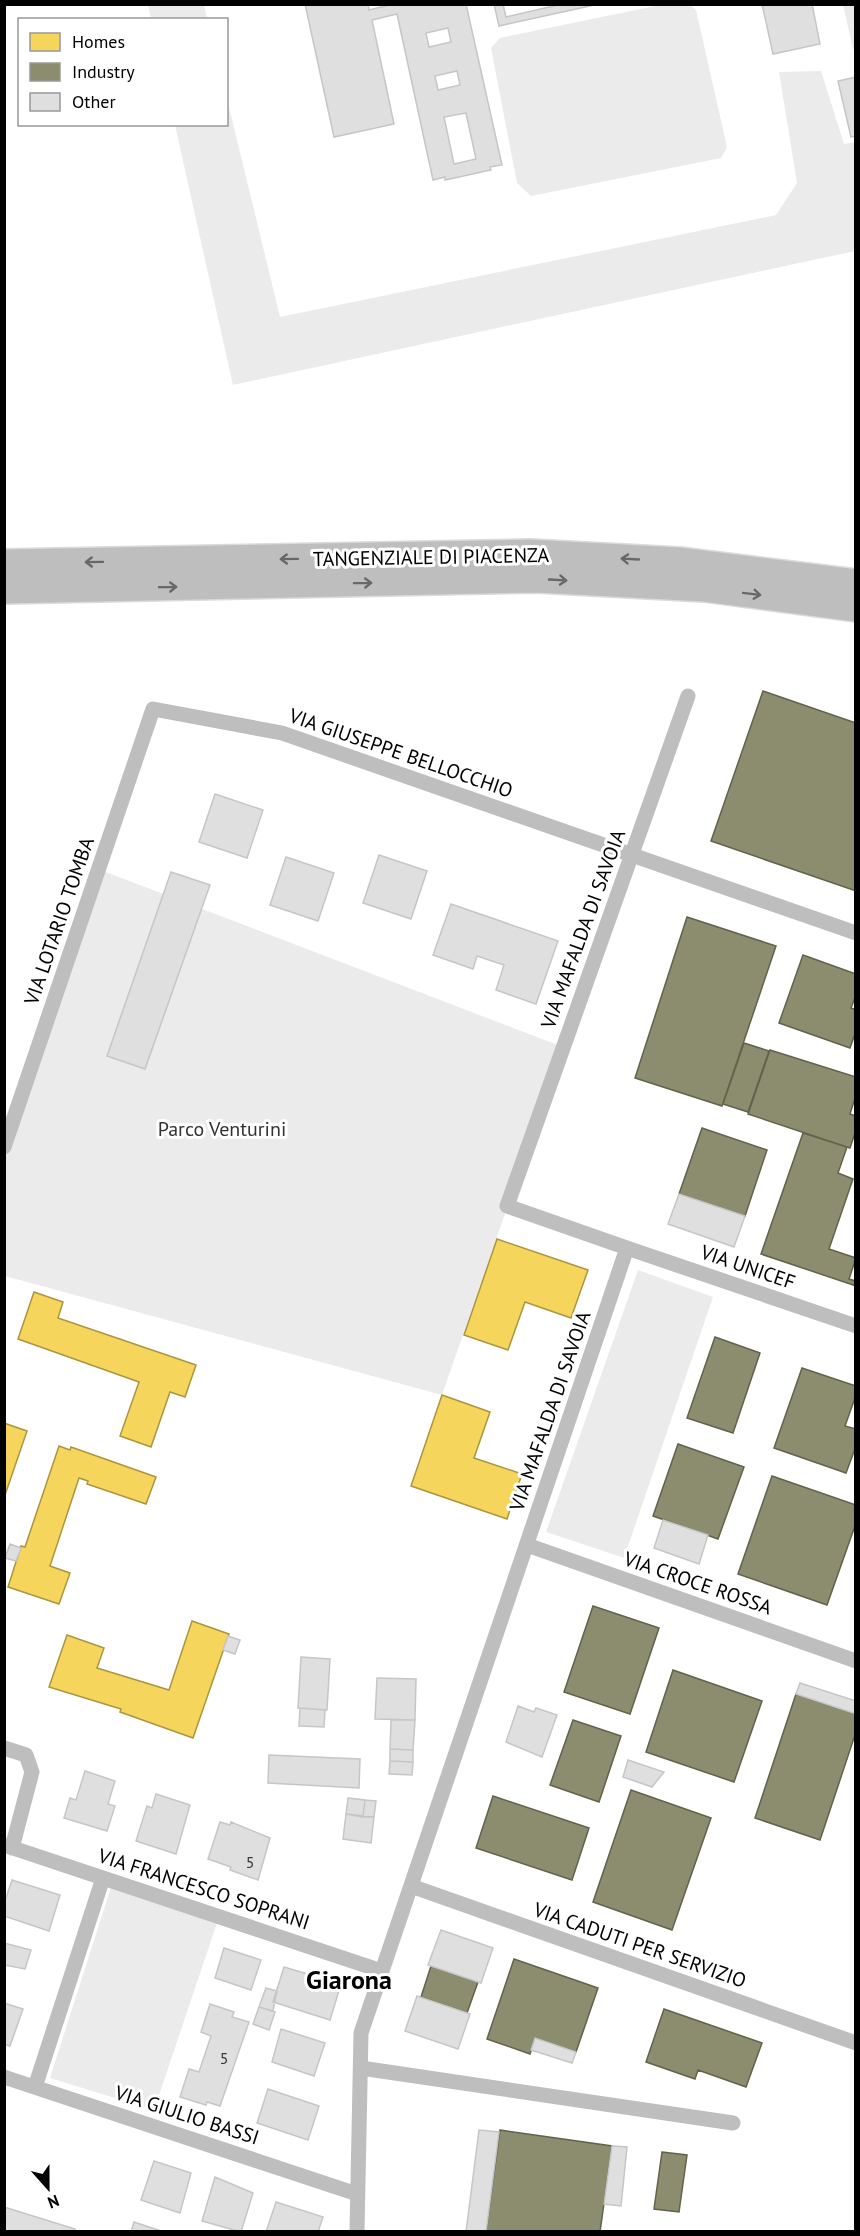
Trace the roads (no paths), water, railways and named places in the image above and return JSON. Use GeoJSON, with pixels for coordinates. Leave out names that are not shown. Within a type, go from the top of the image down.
{"type":"FeatureCollection","features":[{"type":"Feature","properties":{"kind":"highway","name":"TANGENZIALE DI PIACENZA"},"geometry":{"type":"LineString","coordinates":[[4,563],[530,553],[679,561],[855,584]]}},
{"type":"Feature","properties":{"kind":"highway"},"geometry":{"type":"LineString","coordinates":[[679,561],[791,561],[855,567]]}},
{"type":"Feature","properties":{"kind":"highway","name":"TANGENZIALE DI PIACENZA"},"geometry":{"type":"LineString","coordinates":[[4,590],[537,579],[704,588],[855,608]]}},
{"type":"Feature","properties":{"kind":"street","name":"VIA MAFALDA DI SAVOIA"},"geometry":{"type":"LineString","coordinates":[[357,2232],[361,2033],[627,1248],[507,1206],[688,696]]}},
{"type":"Feature","properties":{"kind":"street","name":"VIA GIUSEPPE BELLOCCHIO"},"geometry":{"type":"LineString","coordinates":[[153,709],[282,733],[855,933]]}},
{"type":"Feature","properties":{"kind":"street","name":"VIA LOTARIO TOMBA"},"geometry":{"type":"LineString","coordinates":[[4,1147],[153,709]]}},
{"type":"Feature","properties":{"kind":"street","name":"VIA UNICEF"},"geometry":{"type":"LineString","coordinates":[[627,1248],[855,1326]]}},
{"type":"Feature","properties":{"kind":"street","name":"VIA CROCE ROSSA"},"geometry":{"type":"LineString","coordinates":[[527,1545],[855,1660]]}},
{"type":"Feature","properties":{"kind":"street","name":"VIA FRANCESCO SOPRANI"},"geometry":{"type":"LineString","coordinates":[[4,1748],[26,1755],[32,1772],[8,1846],[382,1971]]}},
{"type":"Feature","properties":{"kind":"street"},"geometry":{"type":"LineString","coordinates":[[35,2087],[103,1878]]}},
{"type":"Feature","properties":{"kind":"street","name":"VIA CADUTI PER SERVIZIO"},"geometry":{"type":"LineString","coordinates":[[411,1886],[855,2043]]}},
{"type":"Feature","properties":{"kind":"street"},"geometry":{"type":"LineString","coordinates":[[361,2068],[733,2123]]}},
{"type":"Feature","properties":{"kind":"street","name":"VIA GIULIO BASSI"},"geometry":{"type":"LineString","coordinates":[[4,2077],[357,2194]]}},
{"type":"Feature","properties":{"kind":"district","name":"Giarona"},"geometry":{"type":"Point","coordinates":[349,1980]}},
{"type":"Feature","properties":{"kind":"park label","name":"Parco Venturini"},"geometry":{"type":"Point","coordinates":[222,1129]}}]}
